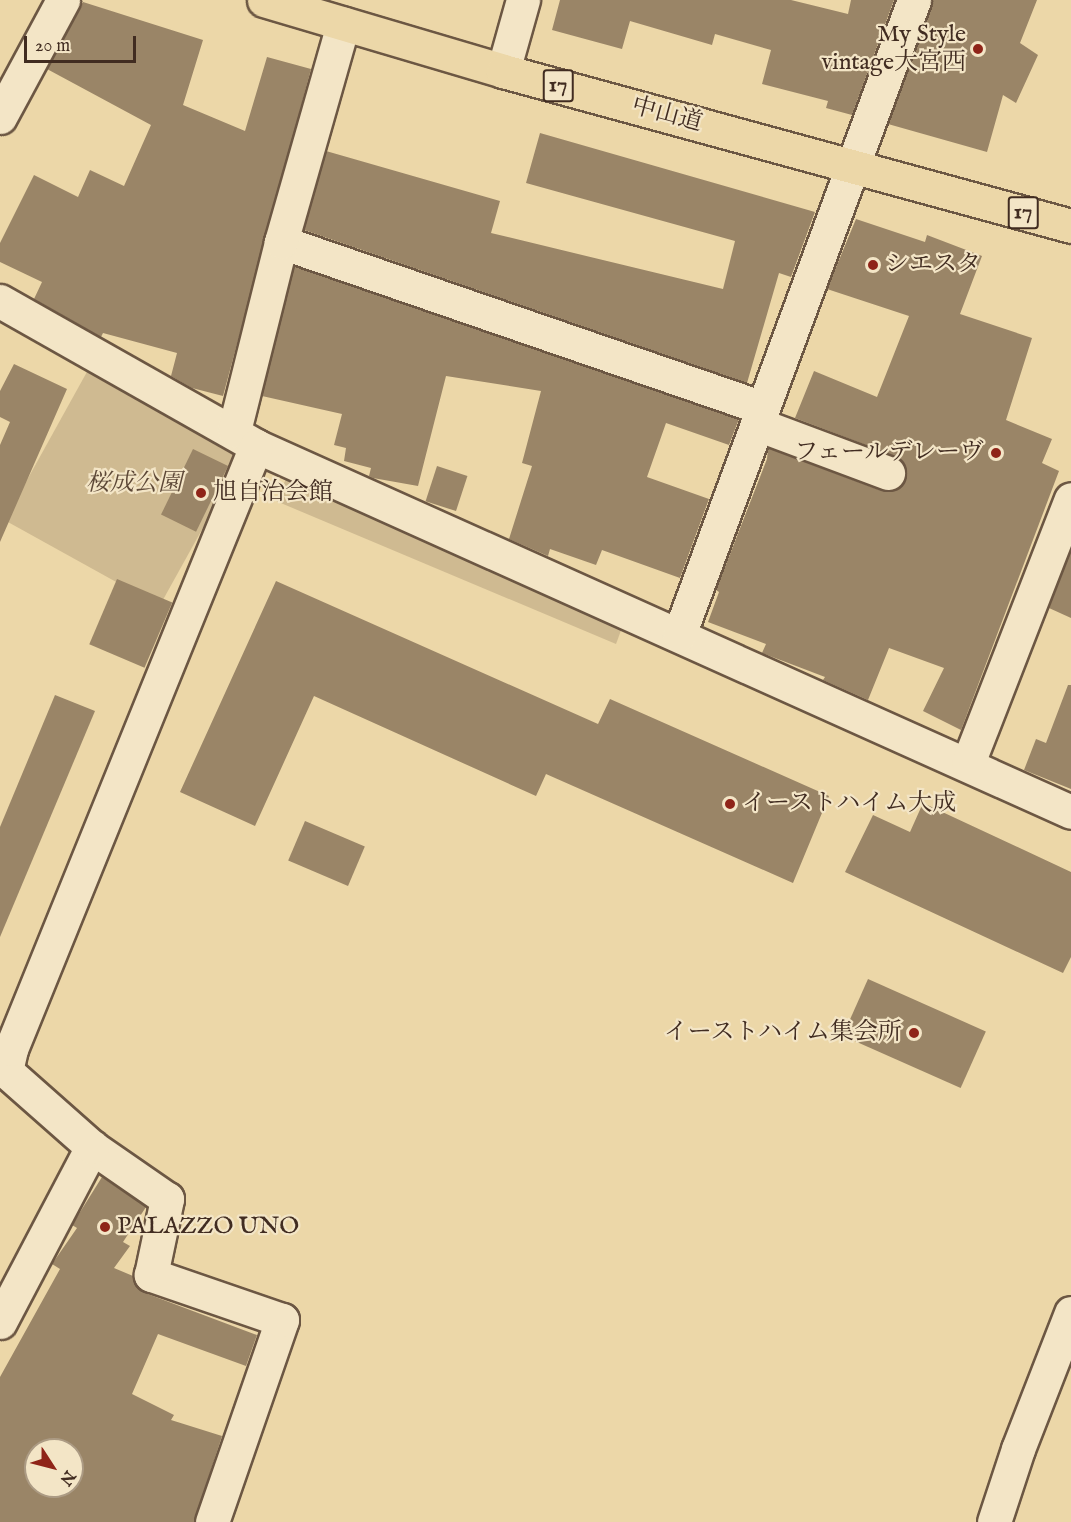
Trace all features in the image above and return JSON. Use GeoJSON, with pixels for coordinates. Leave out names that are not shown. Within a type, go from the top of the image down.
{"type":"FeatureCollection","features":[{"type":"Feature","properties":{"kind":"highway","name":"中山道"},"geometry":{"type":"LineString","coordinates":[[264,0],[503,71],[1071,226]]}},
{"type":"Feature","properties":{"kind":"street"},"geometry":{"type":"LineString","coordinates":[[0,117],[63,0]]}},
{"type":"Feature","properties":{"kind":"street"},"geometry":{"type":"LineString","coordinates":[[503,71],[523,0]]}},
{"type":"Feature","properties":{"kind":"street"},"geometry":{"type":"LineString","coordinates":[[679,635],[855,166],[914,0]]}},
{"type":"Feature","properties":{"kind":"street"},"geometry":{"type":"LineString","coordinates":[[212,1522],[282,1320],[151,1275],[167,1199],[92,1147],[6,1071],[5,1046],[245,438],[281,242],[344,24]]}},
{"type":"Feature","properties":{"kind":"street"},"geometry":{"type":"LineString","coordinates":[[281,242],[760,416],[888,473]]}},
{"type":"Feature","properties":{"kind":"street"},"geometry":{"type":"LineString","coordinates":[[0,301],[245,438],[968,763],[1071,812]]}},
{"type":"Feature","properties":{"kind":"street"},"geometry":{"type":"LineString","coordinates":[[968,763],[1071,499]]}},
{"type":"Feature","properties":{"kind":"street"},"geometry":{"type":"LineString","coordinates":[[3,1311],[92,1147]]}},
{"type":"Feature","properties":{"kind":"street"},"geometry":{"type":"LineString","coordinates":[[994,1522],[1068,1326]]}},
{"type":"Feature","properties":{"kind":"green space","name":"桜成公園"},"geometry":{"type":"Polygon","coordinates":[[[93,361],[248,447],[160,606],[5,520],[93,361]]]}},
{"type":"Feature","properties":{"kind":"green space"},"geometry":{"type":"Polygon","coordinates":[[[290,470],[626,617],[616,644],[276,501],[290,470]]]}},
{"type":"Feature","properties":{"kind":"building"},"geometry":{"type":"Polygon","coordinates":[[[560,0],[791,0],[848,14],[851,0],[894,0],[852,115],[826,108],[828,101],[762,84],[771,50],[715,34],[712,45],[630,21],[622,49],[552,30],[560,0]]]}},
{"type":"Feature","properties":{"kind":"building"},"geometry":{"type":"Polygon","coordinates":[[[932,0],[1037,0],[1020,43],[1038,55],[1016,103],[1003,95],[987,152],[888,124],[932,0]]]}},
{"type":"Feature","properties":{"kind":"building"},"geometry":{"type":"Polygon","coordinates":[[[83,2],[203,40],[183,105],[245,131],[267,57],[311,69],[223,396],[192,388],[171,376],[177,353],[103,333],[101,337],[34,299],[42,282],[0,262],[0,243],[34,175],[78,197],[90,170],[124,186],[151,125],[47,69],[83,2]]]}},
{"type":"Feature","properties":{"kind":"building"},"geometry":{"type":"Polygon","coordinates":[[[540,133],[815,212],[791,277],[779,273],[747,383],[304,230],[326,151],[500,201],[491,233],[723,289],[735,241],[526,183],[540,133]]]}},
{"type":"Feature","properties":{"kind":"building"},"geometry":{"type":"Polygon","coordinates":[[[856,219],[925,242],[927,235],[982,256],[960,314],[1032,338],[1006,420],[1052,439],[1042,463],[1059,471],[961,730],[923,711],[944,668],[889,648],[868,700],[823,680],[825,677],[762,653],[766,644],[708,622],[719,592],[716,590],[767,459],[768,448],[882,491],[899,488],[906,479],[903,462],[895,456],[795,418],[814,371],[877,397],[909,316],[827,289],[856,219]]]}},
{"type":"Feature","properties":{"kind":"building"},"geometry":{"type":"Polygon","coordinates":[[[294,266],[739,419],[729,445],[666,423],[647,477],[709,499],[680,578],[602,550],[596,565],[550,549],[548,556],[509,539],[532,466],[522,463],[541,391],[446,376],[418,486],[373,478],[369,476],[371,468],[344,461],[346,448],[334,445],[342,414],[262,396],[294,266]]]}},
{"type":"Feature","properties":{"kind":"building"},"geometry":{"type":"Polygon","coordinates":[[[14,364],[67,389],[0,542],[0,445],[10,422],[0,417],[0,391],[14,364]]]}},
{"type":"Feature","properties":{"kind":"building","name":"旭自治会館"},"geometry":{"type":"Polygon","coordinates":[[[193,449],[228,466],[196,532],[161,515],[193,449]]]}},
{"type":"Feature","properties":{"kind":"building"},"geometry":{"type":"Polygon","coordinates":[[[437,466],[467,476],[456,511],[426,501],[437,466]]]}},
{"type":"Feature","properties":{"kind":"building"},"geometry":{"type":"Polygon","coordinates":[[[1071,551],[1071,618],[1049,608],[1071,551]]]}},
{"type":"Feature","properties":{"kind":"building"},"geometry":{"type":"Polygon","coordinates":[[[117,579],[172,602],[144,668],[89,644],[117,579]]]}},
{"type":"Feature","properties":{"kind":"building"},"geometry":{"type":"Polygon","coordinates":[[[276,581],[598,724],[610,699],[829,796],[793,883],[546,774],[536,796],[314,696],[255,826],[180,792],[276,581]]]}},
{"type":"Feature","properties":{"kind":"building"},"geometry":{"type":"Polygon","coordinates":[[[1068,685],[1071,685],[1071,789],[1024,770],[1036,739],[1046,743],[1068,685]]]}},
{"type":"Feature","properties":{"kind":"building"},"geometry":{"type":"Polygon","coordinates":[[[55,695],[95,711],[0,937],[0,827],[55,695]]]}},
{"type":"Feature","properties":{"kind":"building","name":"イーストハイム大成"},"geometry":{"type":"Polygon","coordinates":[[[923,803],[1071,872],[1071,957],[1063,973],[845,872],[873,815],[910,832],[923,803]]]}},
{"type":"Feature","properties":{"kind":"building"},"geometry":{"type":"Polygon","coordinates":[[[305,821],[365,846],[348,886],[288,861],[305,821]]]}},
{"type":"Feature","properties":{"kind":"building","name":"イーストハイム集会所"},"geometry":{"type":"Polygon","coordinates":[[[868,979],[986,1031],[961,1088],[843,1036],[868,979]]]}},
{"type":"Feature","properties":{"kind":"building"},"geometry":{"type":"Polygon","coordinates":[[[102,1177],[146,1207],[123,1242],[130,1246],[114,1268],[133,1276],[137,1287],[145,1293],[257,1335],[246,1366],[158,1334],[132,1394],[174,1415],[171,1420],[222,1436],[194,1522],[0,1522],[0,1377],[60,1269],[52,1264],[77,1228],[72,1225],[102,1177]]]}},
{"type":"Feature","properties":{"kind":"place","name":"My Style vintage大宮西"},"geometry":{"type":"Point","coordinates":[978,49]}},
{"type":"Feature","properties":{"kind":"place","name":"シエスタ"},"geometry":{"type":"Point","coordinates":[873,265]}},
{"type":"Feature","properties":{"kind":"place","name":"フェールデレーヴ"},"geometry":{"type":"Point","coordinates":[996,453]}},
{"type":"Feature","properties":{"kind":"place","name":"旭自治会館"},"geometry":{"type":"Point","coordinates":[201,493]}},
{"type":"Feature","properties":{"kind":"place","name":"イーストハイム大成"},"geometry":{"type":"Point","coordinates":[730,804]}},
{"type":"Feature","properties":{"kind":"place","name":"イーストハイム集会所"},"geometry":{"type":"Point","coordinates":[914,1033]}},
{"type":"Feature","properties":{"kind":"place","name":"PALAZZO UNO"},"geometry":{"type":"Point","coordinates":[105,1227]}}]}
